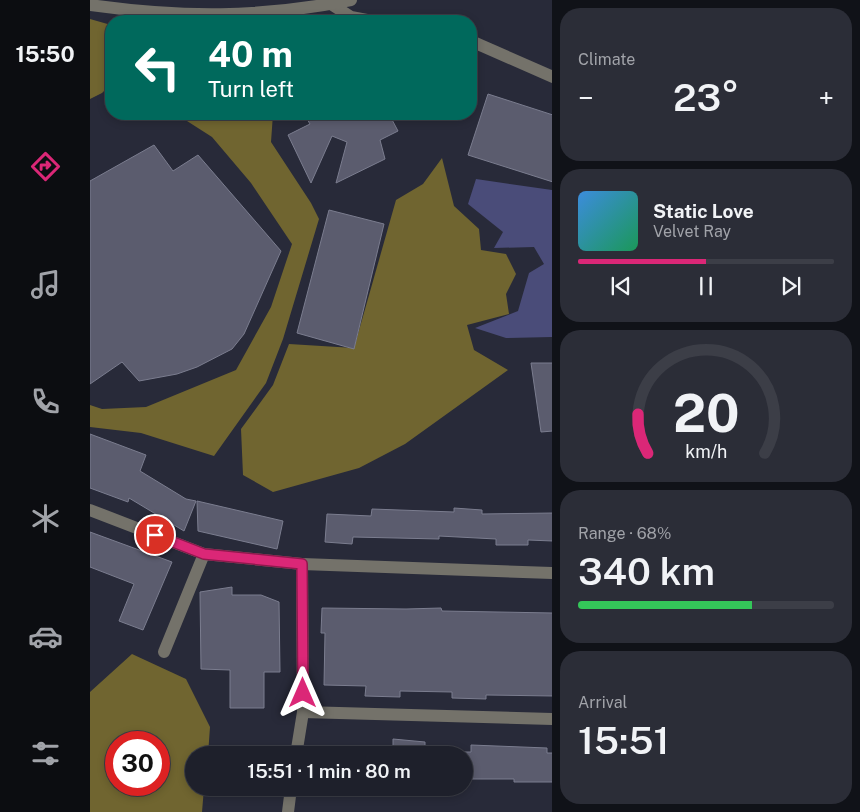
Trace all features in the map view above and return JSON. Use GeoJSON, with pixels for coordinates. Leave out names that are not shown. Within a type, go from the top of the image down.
{"type":"FeatureCollection","features":[{"type":"Feature","properties":{"kind":"street"},"geometry":{"type":"LineString","coordinates":[[230,15],[282,12],[351,0]]}},
{"type":"Feature","properties":{"kind":"street"},"geometry":{"type":"LineString","coordinates":[[331,4],[349,15]]}},
{"type":"Feature","properties":{"kind":"street"},"geometry":{"type":"LineString","coordinates":[[90,5],[147,13],[191,15]]}},
{"type":"Feature","properties":{"kind":"street"},"geometry":{"type":"LineString","coordinates":[[477,44],[552,77]]}},
{"type":"Feature","properties":{"kind":"street"},"geometry":{"type":"LineString","coordinates":[[90,510],[204,554],[302,564],[552,573]]}},
{"type":"Feature","properties":{"kind":"street"},"geometry":{"type":"LineString","coordinates":[[164,652],[204,554]]}},
{"type":"Feature","properties":{"kind":"street"},"geometry":{"type":"LineString","coordinates":[[297,746],[303,712],[302,564]]}},
{"type":"Feature","properties":{"kind":"street"},"geometry":{"type":"LineString","coordinates":[[303,712],[552,719]]}},
{"type":"Feature","properties":{"kind":"street"},"geometry":{"type":"LineString","coordinates":[[288,812],[290,796]]}},
{"type":"Feature","properties":{"kind":"shaded area"},"geometry":{"type":"Polygon","coordinates":[[[90,19],[105,23],[105,90],[90,99],[90,19]]]}},
{"type":"Feature","properties":{"kind":"shaded area"},"geometry":{"type":"Polygon","coordinates":[[[273,120],[271,142],[311,203],[319,219],[283,339],[266,383],[214,456],[141,433],[90,427],[90,405],[102,409],[146,407],[236,370],[271,307],[292,244],[251,183],[212,137],[187,121],[273,120]]]}},
{"type":"Feature","properties":{"kind":"shaded area"},"geometry":{"type":"Polygon","coordinates":[[[442,158],[454,206],[479,229],[481,250],[506,254],[516,274],[506,294],[509,314],[467,325],[474,350],[508,370],[405,444],[359,468],[273,492],[243,475],[241,429],[273,385],[289,344],[354,348],[396,200],[423,184],[442,158]]]}},
{"type":"Feature","properties":{"kind":"shaded area"},"geometry":{"type":"Polygon","coordinates":[[[132,654],[186,679],[210,727],[209,746],[185,746],[185,796],[203,796],[202,812],[90,812],[90,692],[132,654]]]}},
{"type":"Feature","properties":{"kind":"water"},"geometry":{"type":"Polygon","coordinates":[[[476,179],[552,190],[552,337],[506,338],[475,328],[518,311],[529,273],[544,264],[534,247],[494,248],[503,232],[468,204],[476,179]]]}},
{"type":"Feature","properties":{"kind":"building"},"geometry":{"type":"Polygon","coordinates":[[[488,94],[552,115],[552,182],[468,155],[488,94]]]}},
{"type":"Feature","properties":{"kind":"building"},"geometry":{"type":"Polygon","coordinates":[[[308,120],[392,120],[398,131],[380,140],[385,159],[336,183],[347,142],[332,136],[311,183],[288,135],[310,124],[308,120]]]}},
{"type":"Feature","properties":{"kind":"building"},"geometry":{"type":"Polygon","coordinates":[[[154,145],[173,171],[198,155],[281,251],[244,334],[232,349],[197,367],[177,374],[139,381],[122,362],[90,384],[90,181],[154,145]]]}},
{"type":"Feature","properties":{"kind":"building"},"geometry":{"type":"Polygon","coordinates":[[[329,210],[384,224],[354,349],[297,333],[329,210]]]}},
{"type":"Feature","properties":{"kind":"building"},"geometry":{"type":"Polygon","coordinates":[[[531,363],[552,363],[552,431],[541,432],[531,363]]]}},
{"type":"Feature","properties":{"kind":"building"},"geometry":{"type":"Polygon","coordinates":[[[90,434],[146,455],[140,471],[186,499],[196,501],[184,531],[129,498],[128,502],[90,488],[90,434]]]}},
{"type":"Feature","properties":{"kind":"building"},"geometry":{"type":"Polygon","coordinates":[[[197,501],[283,521],[277,549],[198,531],[197,501]]]}},
{"type":"Feature","properties":{"kind":"building"},"geometry":{"type":"Polygon","coordinates":[[[454,508],[482,510],[482,514],[552,513],[552,541],[528,540],[528,545],[496,545],[496,539],[439,536],[439,539],[353,537],[352,544],[325,542],[327,514],[371,516],[372,509],[454,512],[454,508]]]}},
{"type":"Feature","properties":{"kind":"building"},"geometry":{"type":"Polygon","coordinates":[[[90,532],[172,562],[143,630],[119,621],[134,584],[90,567],[90,532]]]}},
{"type":"Feature","properties":{"kind":"building"},"geometry":{"type":"Polygon","coordinates":[[[232,587],[232,595],[261,595],[279,602],[280,672],[264,672],[264,708],[230,708],[230,670],[201,669],[200,592],[232,587]]]}},
{"type":"Feature","properties":{"kind":"building"},"geometry":{"type":"Polygon","coordinates":[[[322,608],[441,608],[442,611],[552,613],[552,696],[486,695],[486,699],[452,698],[452,692],[400,691],[400,697],[365,696],[366,686],[324,685],[325,633],[321,633],[322,608]]]}},
{"type":"Feature","properties":{"kind":"building"},"geometry":{"type":"Polygon","coordinates":[[[393,739],[425,742],[425,746],[393,746],[393,739]]]}},
{"type":"Feature","properties":{"kind":"building"},"geometry":{"type":"Polygon","coordinates":[[[471,745],[547,748],[547,753],[552,753],[552,782],[514,782],[514,779],[473,779],[473,746],[471,745]]]}},
{"type":"Feature","properties":{"kind":"route"},"geometry":{"type":"LineString","coordinates":[[155,535],[204,554],[302,564],[303,693]]}}]}
